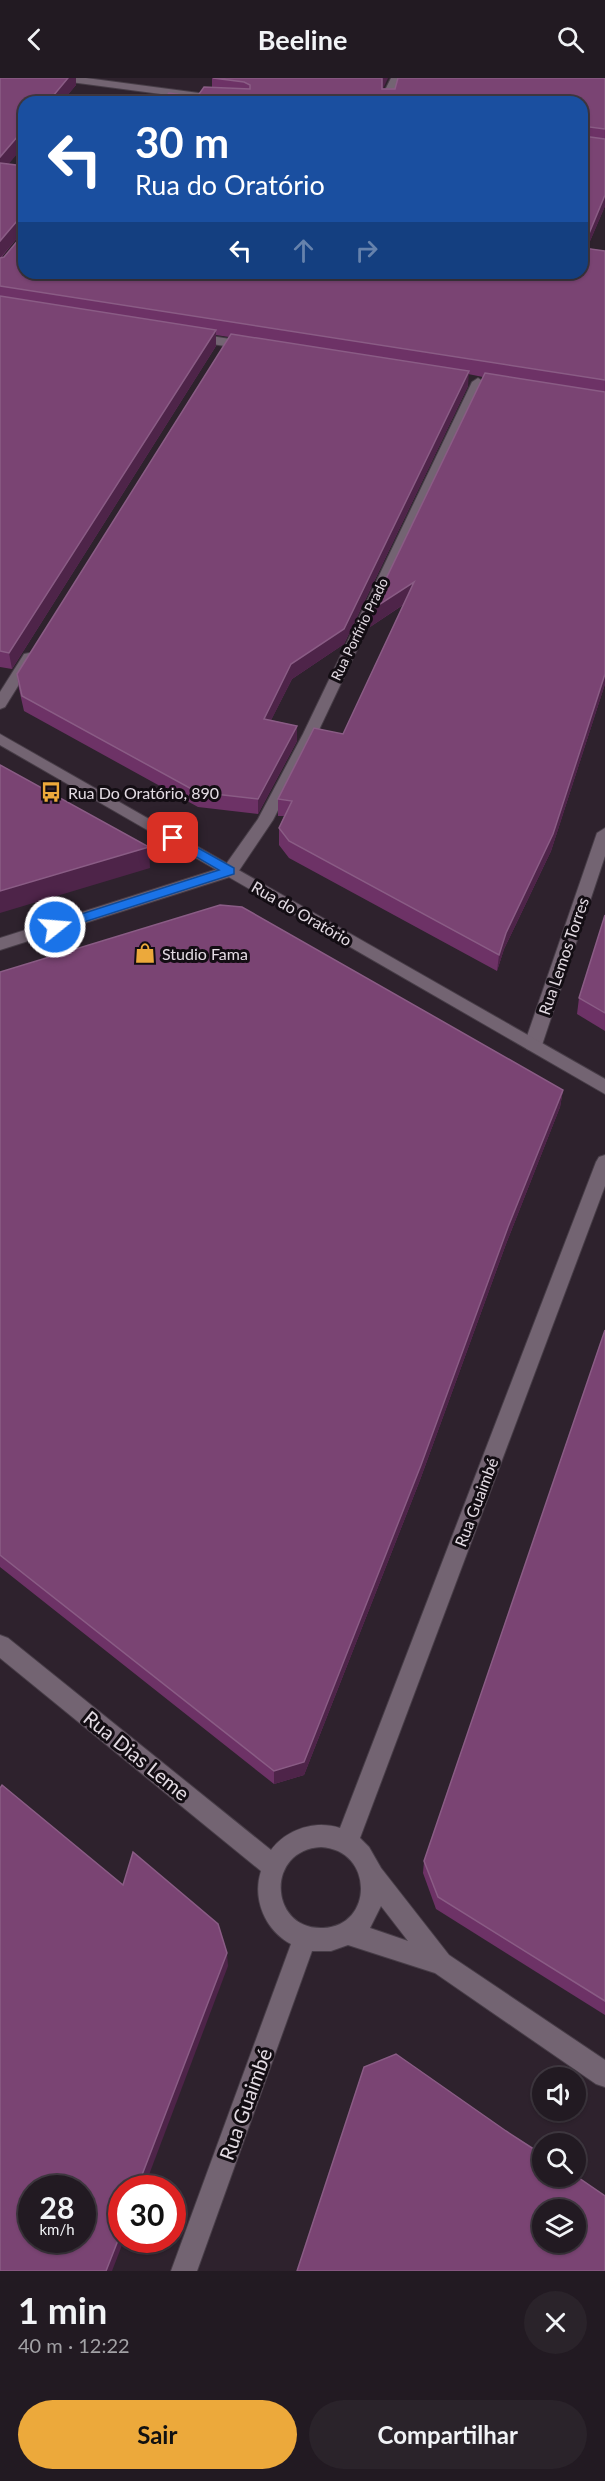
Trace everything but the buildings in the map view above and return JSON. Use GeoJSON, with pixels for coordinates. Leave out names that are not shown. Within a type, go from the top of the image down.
{"type":"FeatureCollection","features":[{"type":"Feature","properties":{"kind":"street"},"geometry":{"type":"LineString","coordinates":[[63,78],[200,96]]}},
{"type":"Feature","properties":{"kind":"street"},"geometry":{"type":"LineString","coordinates":[[142,96],[157,78]]}},
{"type":"Feature","properties":{"kind":"street"},"geometry":{"type":"LineString","coordinates":[[389,96],[396,78]]}},
{"type":"Feature","properties":{"kind":"street"},"geometry":{"type":"LineString","coordinates":[[181,335],[224,347],[261,348]]}},
{"type":"Feature","properties":{"kind":"street","name":"Rua Porfírio Prado"},"geometry":{"type":"LineString","coordinates":[[230,871],[265,820],[310,734],[478,382]]}},
{"type":"Feature","properties":{"kind":"street"},"geometry":{"type":"LineString","coordinates":[[0,704],[36,646]]}},
{"type":"Feature","properties":{"kind":"street","name":"Rua do Oratório"},"geometry":{"type":"LineString","coordinates":[[0,739],[605,1086]]}},
{"type":"Feature","properties":{"kind":"street","name":"Rua Lemos Torres"},"geometry":{"type":"LineString","coordinates":[[533,1045],[605,833]]}},
{"type":"Feature","properties":{"kind":"street"},"geometry":{"type":"LineString","coordinates":[[0,944],[230,871]]}},
{"type":"Feature","properties":{"kind":"street","name":"Rua Guaimbé"},"geometry":{"type":"LineString","coordinates":[[347,1842],[605,1162]]}},
{"type":"Feature","properties":{"kind":"street","name":"Rua Dias Leme"},"geometry":{"type":"LineString","coordinates":[[0,1645],[273,1866]]}},
{"type":"Feature","properties":{"kind":"street"},"geometry":{"type":"LineString","coordinates":[[372,1876],[373,1897],[365,1918],[348,1933],[328,1941],[305,1938],[286,1927],[273,1909],[269,1888],[273,1866],[285,1849],[304,1838],[326,1835],[347,1842],[363,1856],[372,1876],[441,1963]]}},
{"type":"Feature","properties":{"kind":"street"},"geometry":{"type":"LineString","coordinates":[[348,1933],[441,1963],[605,2075]]}},
{"type":"Feature","properties":{"kind":"street","name":"Rua Guaimbé"},"geometry":{"type":"LineString","coordinates":[[184,2271],[305,1938]]}},
{"type":"Feature","properties":{"kind":"place","name":"Rua Do Oratório, 890"},"geometry":{"type":"Point","coordinates":[51,792]}},
{"type":"Feature","properties":{"kind":"place","name":"Studio Fama"},"geometry":{"type":"Point","coordinates":[145,953]}},
{"type":"Feature","properties":{"kind":"route"},"geometry":{"type":"LineString","coordinates":[[55,927],[230,871],[173,838]]}}]}
